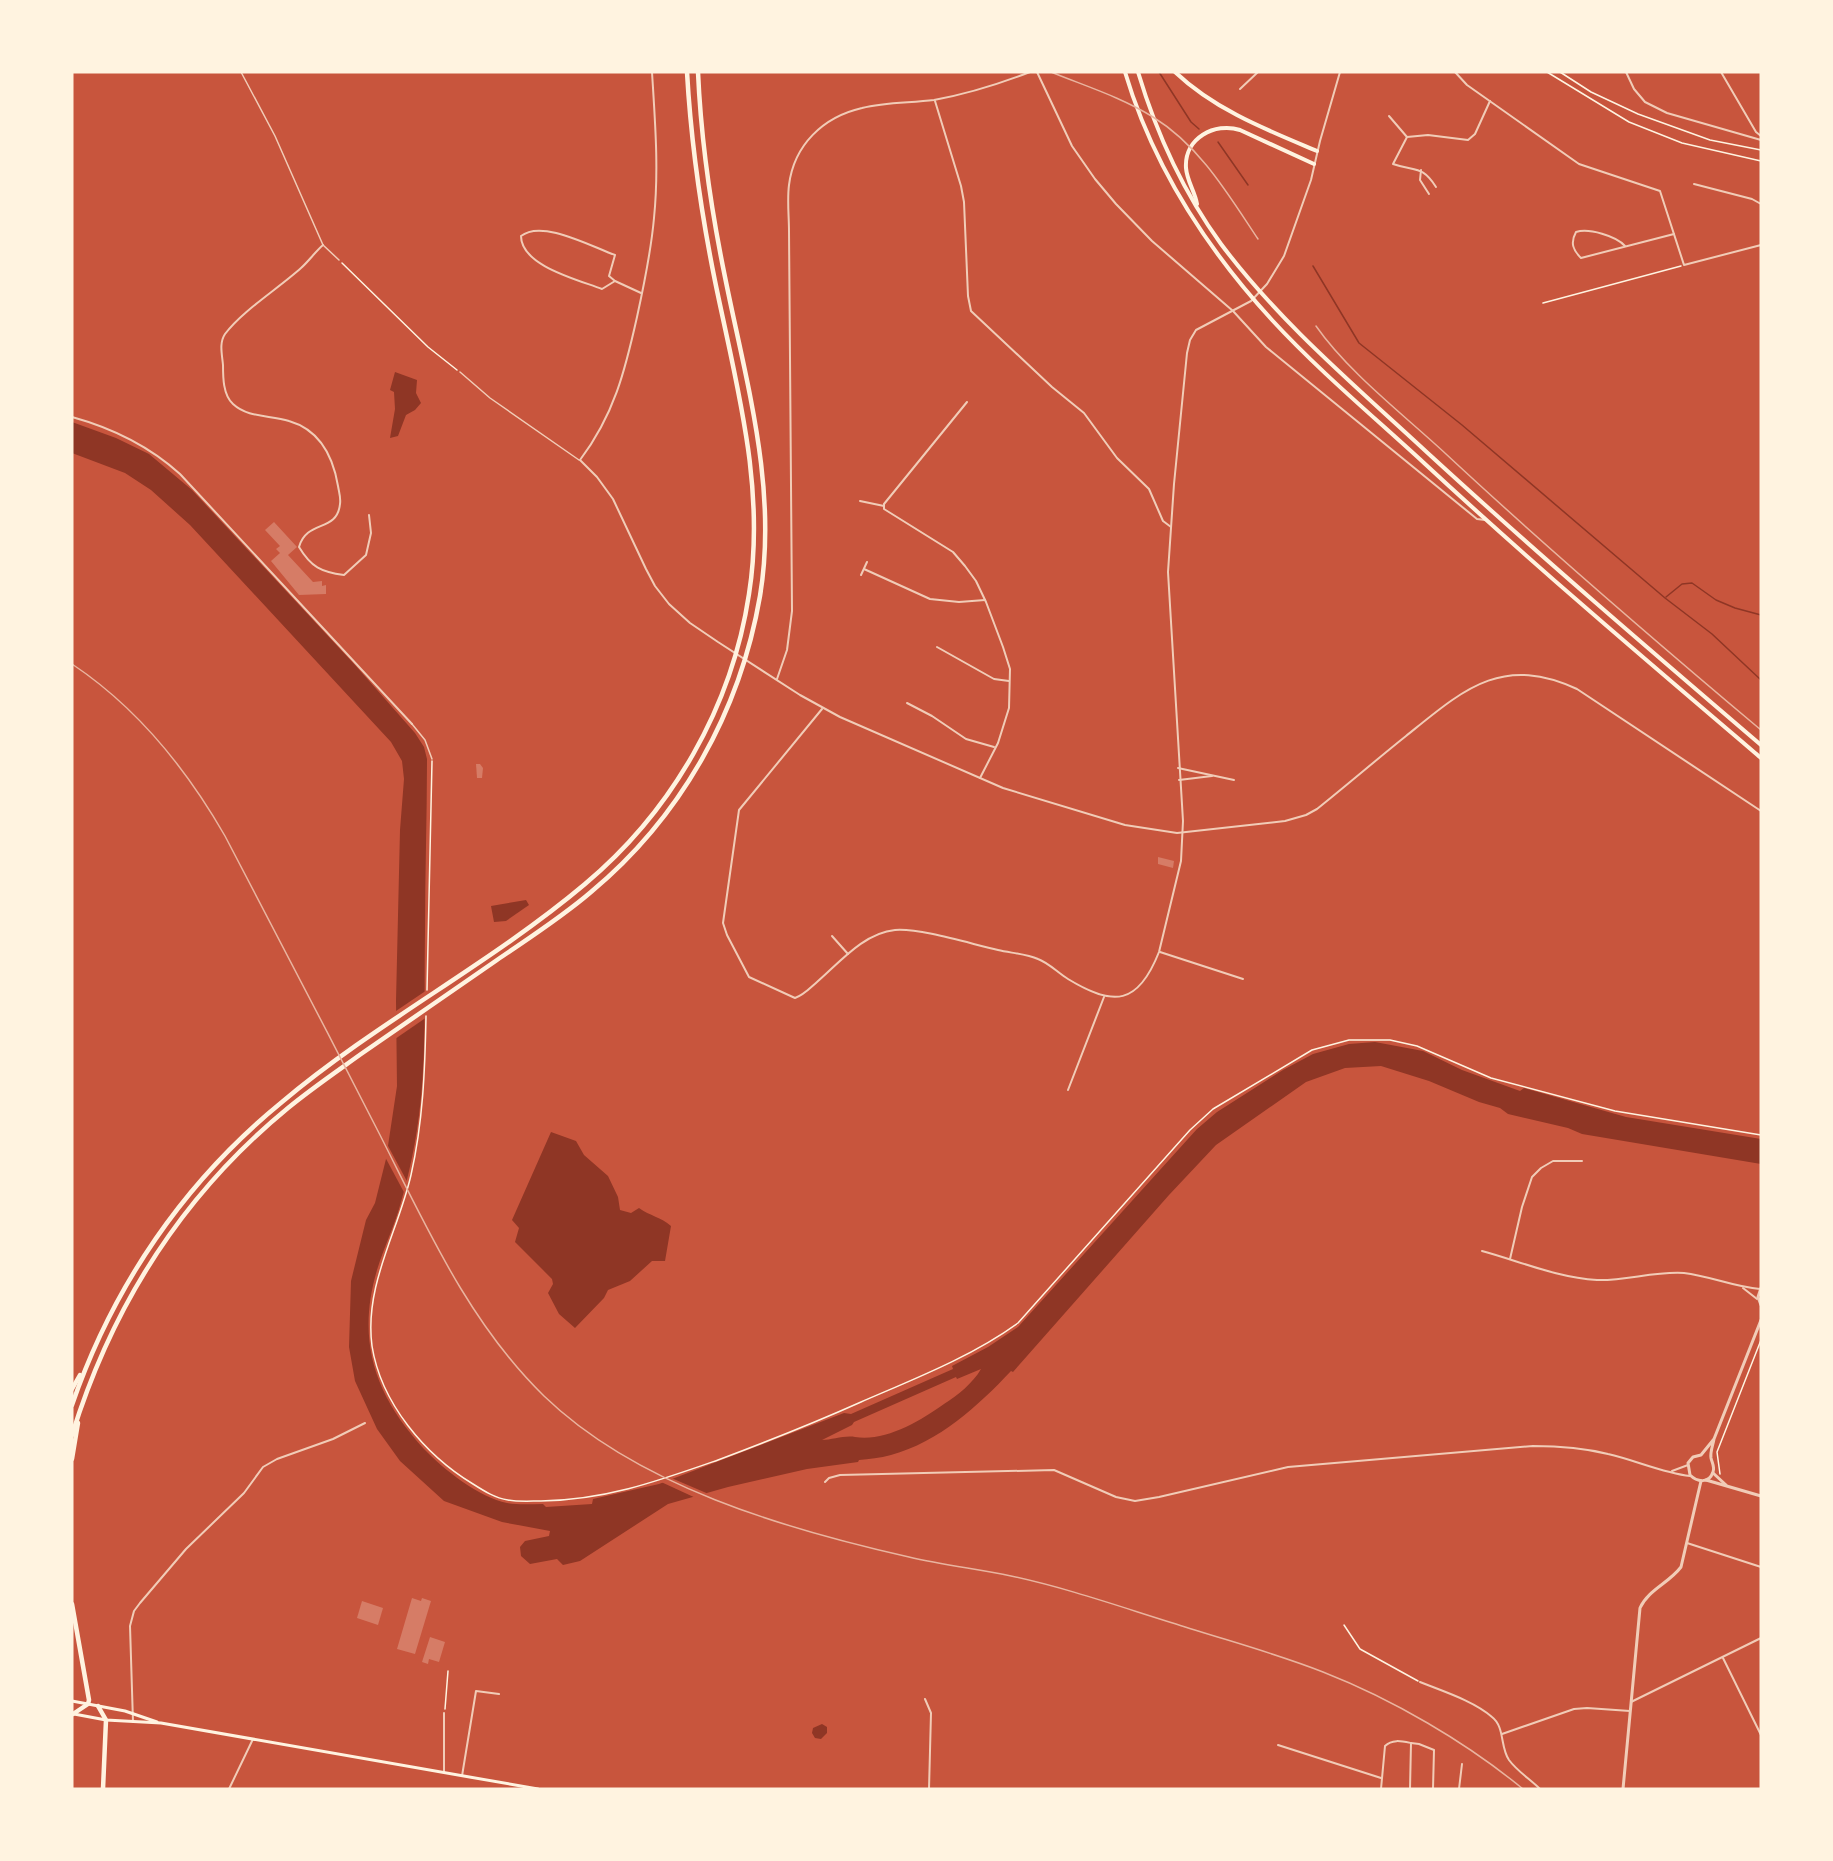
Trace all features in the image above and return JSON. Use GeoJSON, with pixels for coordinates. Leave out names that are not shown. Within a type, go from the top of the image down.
{"type":"FeatureCollection","features":[{"type":"Feature","properties":{"kind":"highway"},"geometry":{"type":"LineString","coordinates":[[72,1405],[84,1370],[120,1295],[140,1261],[190,1191],[217,1162],[282,1101],[586,883],[617,855],[645,824],[674,786],[700,743],[728,679],[741,636],[749,594],[754,547],[754,504],[750,459],[699,192],[687,72]]}},
{"type":"Feature","properties":{"kind":"highway"},"geometry":{"type":"LineString","coordinates":[[72,1435],[100,1356],[129,1298],[170,1233],[224,1168],[288,1108],[592,891],[654,830],[681,794],[722,722],[751,638],[760,594],[765,547],[765,504],[761,458],[709,190],[698,72]]}},
{"type":"Feature","properties":{"kind":"highway"},"geometry":{"type":"LineString","coordinates":[[1125,72],[1150,141],[1169,180],[1212,248],[1272,321],[1486,520],[1601,622],[1761,758]]}},
{"type":"Feature","properties":{"kind":"highway"},"geometry":{"type":"LineString","coordinates":[[1138,72],[1162,137],[1198,208],[1220,242],[1280,313],[1492,513],[1761,746]]}},
{"type":"Feature","properties":{"kind":"highway"},"geometry":{"type":"LineString","coordinates":[[1175,72],[1212,101],[1248,121],[1317,151]]}},
{"type":"Feature","properties":{"kind":"highway"},"geometry":{"type":"LineString","coordinates":[[1198,208],[1187,175],[1187,156],[1196,141],[1215,128],[1228,127],[1240,130],[1314,164]]}},
{"type":"Feature","properties":{"kind":"highway"},"geometry":{"type":"LineString","coordinates":[[72,1389],[74,1382],[84,1370]]}},
{"type":"Feature","properties":{"kind":"highway"},"geometry":{"type":"LineString","coordinates":[[72,1459],[80,1411]]}},
{"type":"Feature","properties":{"kind":"highway"},"geometry":{"type":"LineString","coordinates":[[72,1604],[88,1691],[88,1704],[72,1714]]}},
{"type":"Feature","properties":{"kind":"highway"},"geometry":{"type":"LineString","coordinates":[[98,1706],[106,1720],[103,1789]]}},
{"type":"Feature","properties":{"kind":"main road"},"geometry":{"type":"LineString","coordinates":[[72,1701],[133,1713],[161,1723]]}},
{"type":"Feature","properties":{"kind":"main road"},"geometry":{"type":"LineString","coordinates":[[72,1714],[106,1720],[161,1723],[538,1789]]}},
{"type":"Feature","properties":{"kind":"street"},"geometry":{"type":"LineString","coordinates":[[652,72],[656,188],[652,236],[642,293],[626,366],[615,400],[602,426],[580,460],[614,499],[646,569],[662,596],[690,623],[718,642],[823,708],[980,779],[1108,822],[1178,833],[1285,821],[1306,814],[1317,809],[1458,694],[1491,679],[1522,675],[1550,677],[1591,697],[1761,811]]}},
{"type":"Feature","properties":{"kind":"street"},"geometry":{"type":"LineString","coordinates":[[777,679],[787,650],[792,611],[789,187],[792,169],[800,151],[815,132],[838,115],[863,107],[934,100],[997,84],[1030,72]]}},
{"type":"Feature","properties":{"kind":"street"},"geometry":{"type":"LineString","coordinates":[[1037,72],[1072,146],[1116,204],[1152,241],[1233,311],[1266,347],[1477,519],[1486,520]]}},
{"type":"Feature","properties":{"kind":"street"},"geometry":{"type":"LineString","coordinates":[[1240,90],[1258,72]]}},
{"type":"Feature","properties":{"kind":"street"},"geometry":{"type":"LineString","coordinates":[[823,708],[739,810],[723,919],[727,935],[749,977],[795,998],[806,992],[864,942],[879,934],[897,930],[914,931],[1036,958],[1069,980],[1104,997],[1117,998],[1137,989],[1149,974],[1159,952],[1181,861],[1183,832],[1169,602],[1171,527],[1190,340],[1196,330],[1251,301],[1276,271],[1292,239],[1311,180],[1340,72]]}},
{"type":"Feature","properties":{"kind":"street"},"geometry":{"type":"LineString","coordinates":[[1455,72],[1467,85],[1579,164],[1660,191],[1684,265],[1761,245]]}},
{"type":"Feature","properties":{"kind":"street"},"geometry":{"type":"LineString","coordinates":[[1626,72],[1634,88],[1645,102],[1667,112],[1761,140]]}},
{"type":"Feature","properties":{"kind":"street"},"geometry":{"type":"LineString","coordinates":[[1721,72],[1756,132],[1761,136]]}},
{"type":"Feature","properties":{"kind":"street"},"geometry":{"type":"LineString","coordinates":[[934,100],[964,202],[970,311],[1052,387],[1084,413],[1117,458],[1149,489],[1163,521],[1171,527]]}},
{"type":"Feature","properties":{"kind":"street"},"geometry":{"type":"LineString","coordinates":[[1407,137],[1428,135],[1468,140],[1475,134],[1490,101]]}},
{"type":"Feature","properties":{"kind":"street"},"geometry":{"type":"LineString","coordinates":[[1389,116],[1407,137]]}},
{"type":"Feature","properties":{"kind":"street"},"geometry":{"type":"LineString","coordinates":[[1407,137],[1393,164],[1406,169],[1421,170],[1428,175],[1436,187]]}},
{"type":"Feature","properties":{"kind":"street"},"geometry":{"type":"LineString","coordinates":[[1421,170],[1420,180],[1429,194]]}},
{"type":"Feature","properties":{"kind":"street"},"geometry":{"type":"LineString","coordinates":[[1694,184],[1752,199],[1761,204]]}},
{"type":"Feature","properties":{"kind":"street"},"geometry":{"type":"LineString","coordinates":[[615,281],[602,289],[539,264],[526,252],[521,244],[521,236],[530,232],[551,231],[615,255],[609,276],[642,293]]}},
{"type":"Feature","properties":{"kind":"street"},"geometry":{"type":"LineString","coordinates":[[1625,246],[1620,241],[1595,232],[1580,231],[1573,237],[1572,243],[1574,250],[1581,258],[1674,234]]}},
{"type":"Feature","properties":{"kind":"street"},"geometry":{"type":"LineString","coordinates":[[323,245],[310,256],[304,266],[224,336],[221,345],[225,383],[231,402],[242,411],[298,424],[314,436],[330,454],[341,501],[339,511],[336,518],[309,531],[302,537],[299,547],[307,560],[325,573],[344,575],[366,555],[371,533],[369,515]]}},
{"type":"Feature","properties":{"kind":"street"},"geometry":{"type":"LineString","coordinates":[[884,506],[967,402]]}},
{"type":"Feature","properties":{"kind":"street"},"geometry":{"type":"LineString","coordinates":[[72,417],[131,440],[157,455],[174,469],[412,724]]}},
{"type":"Feature","properties":{"kind":"street"},"geometry":{"type":"LineString","coordinates":[[860,501],[884,506],[884,509],[953,552],[976,580],[985,600],[1010,669],[1010,681],[1009,708],[995,748],[980,779]]}},
{"type":"Feature","properties":{"kind":"street"},"geometry":{"type":"LineString","coordinates":[[861,575],[867,562]]}},
{"type":"Feature","properties":{"kind":"street"},"geometry":{"type":"LineString","coordinates":[[864,568],[930,599],[959,602],[985,600]]}},
{"type":"Feature","properties":{"kind":"street"},"geometry":{"type":"LineString","coordinates":[[937,647],[994,679],[1010,681]]}},
{"type":"Feature","properties":{"kind":"street"},"geometry":{"type":"LineString","coordinates":[[907,703],[966,738],[995,748]]}},
{"type":"Feature","properties":{"kind":"street"},"geometry":{"type":"LineString","coordinates":[[1179,768],[1234,780]]}},
{"type":"Feature","properties":{"kind":"street"},"geometry":{"type":"LineString","coordinates":[[1179,780],[1214,776]]}},
{"type":"Feature","properties":{"kind":"street"},"geometry":{"type":"LineString","coordinates":[[832,936],[848,955]]}},
{"type":"Feature","properties":{"kind":"street"},"geometry":{"type":"LineString","coordinates":[[1159,952],[1243,979]]}},
{"type":"Feature","properties":{"kind":"street"},"geometry":{"type":"LineString","coordinates":[[1068,1089],[1104,997]]}},
{"type":"Feature","properties":{"kind":"street"},"geometry":{"type":"LineString","coordinates":[[1510,1259],[1522,1207],[1532,1177],[1540,1168],[1553,1161],[1582,1161]]}},
{"type":"Feature","properties":{"kind":"street"},"geometry":{"type":"LineString","coordinates":[[1482,1251],[1583,1279],[1606,1280],[1655,1274],[1685,1274],[1743,1288],[1760,1289],[1758,1300]]}},
{"type":"Feature","properties":{"kind":"street"},"geometry":{"type":"LineString","coordinates":[[1743,1288],[1761,1305]]}},
{"type":"Feature","properties":{"kind":"street"},"geometry":{"type":"LineString","coordinates":[[1727,1487],[1713,1473],[1711,1460],[1714,1439],[1761,1322]]}},
{"type":"Feature","properties":{"kind":"street"},"geometry":{"type":"LineString","coordinates":[[132,1722],[130,1635],[134,1611],[140,1603],[186,1549],[243,1493],[263,1467],[277,1459],[333,1439],[365,1423]]}},
{"type":"Feature","properties":{"kind":"street"},"geometry":{"type":"LineString","coordinates":[[1690,1476],[1688,1465],[1693,1457],[1701,1455],[1714,1439]]}},
{"type":"Feature","properties":{"kind":"street"},"geometry":{"type":"LineString","coordinates":[[825,1482],[834,1476],[1054,1470],[1116,1497],[1135,1501],[1288,1467],[1533,1446],[1565,1447],[1607,1454],[1761,1496]]}},
{"type":"Feature","properties":{"kind":"street"},"geometry":{"type":"LineString","coordinates":[[1701,1455],[1711,1460]]}},
{"type":"Feature","properties":{"kind":"street"},"geometry":{"type":"LineString","coordinates":[[1672,1471],[1688,1465]]}},
{"type":"Feature","properties":{"kind":"street"},"geometry":{"type":"LineString","coordinates":[[1623,1789],[1640,1608],[1644,1599],[1674,1576],[1681,1567],[1704,1481],[1713,1473]]}},
{"type":"Feature","properties":{"kind":"street"},"geometry":{"type":"LineString","coordinates":[[1686,1543],[1761,1567]]}},
{"type":"Feature","properties":{"kind":"street"},"geometry":{"type":"LineString","coordinates":[[1631,1702],[1761,1638]]}},
{"type":"Feature","properties":{"kind":"street"},"geometry":{"type":"LineString","coordinates":[[1723,1658],[1761,1735]]}},
{"type":"Feature","properties":{"kind":"street"},"geometry":{"type":"LineString","coordinates":[[1420,1682],[1493,1717],[1498,1724],[1509,1760],[1540,1789]]}},
{"type":"Feature","properties":{"kind":"street"},"geometry":{"type":"LineString","coordinates":[[462,1776],[476,1691],[499,1694]]}},
{"type":"Feature","properties":{"kind":"street"},"geometry":{"type":"LineString","coordinates":[[925,1700],[930,1708],[932,1724],[930,1789]]}},
{"type":"Feature","properties":{"kind":"street"},"geometry":{"type":"LineString","coordinates":[[1501,1734],[1574,1709],[1630,1711]]}},
{"type":"Feature","properties":{"kind":"street"},"geometry":{"type":"LineString","coordinates":[[444,1713],[444,1772]]}},
{"type":"Feature","properties":{"kind":"street"},"geometry":{"type":"LineString","coordinates":[[229,1789],[253,1739]]}},
{"type":"Feature","properties":{"kind":"street"},"geometry":{"type":"LineString","coordinates":[[1381,1789],[1385,1746],[1389,1742],[1399,1741],[1419,1744],[1434,1750],[1433,1789]]}},
{"type":"Feature","properties":{"kind":"street"},"geometry":{"type":"LineString","coordinates":[[1410,1743],[1410,1789]]}},
{"type":"Feature","properties":{"kind":"street"},"geometry":{"type":"LineString","coordinates":[[1278,1745],[1381,1778]]}},
{"type":"Feature","properties":{"kind":"street"},"geometry":{"type":"LineString","coordinates":[[1459,1789],[1461,1764]]}},
{"type":"Feature","properties":{"kind":"lane"},"geometry":{"type":"LineString","coordinates":[[241,72],[275,136],[323,245],[339,260]]}},
{"type":"Feature","properties":{"kind":"lane"},"geometry":{"type":"LineString","coordinates":[[460,372],[494,400],[580,460]]}},
{"type":"Feature","properties":{"kind":"lane"},"geometry":{"type":"LineString","coordinates":[[412,724],[425,740],[432,759]]}},
{"type":"Feature","properties":{"kind":"path"},"geometry":{"type":"LineString","coordinates":[[1547,72],[1629,122],[1682,143],[1761,160]]}},
{"type":"Feature","properties":{"kind":"path"},"geometry":{"type":"LineString","coordinates":[[1560,72],[1591,92],[1638,114],[1710,140],[1761,150]]}},
{"type":"Feature","properties":{"kind":"path"},"geometry":{"type":"LineString","coordinates":[[339,260],[428,347],[460,372]]}},
{"type":"Feature","properties":{"kind":"path"},"geometry":{"type":"LineString","coordinates":[[1543,303],[1684,265]]}},
{"type":"Feature","properties":{"kind":"path"},"geometry":{"type":"LineString","coordinates":[[427,996],[432,759]]}},
{"type":"Feature","properties":{"kind":"path"},"geometry":{"type":"LineString","coordinates":[[427,1007],[424,1088],[419,1132],[404,1200],[375,1288],[372,1308],[373,1348],[377,1369],[392,1401],[423,1443],[449,1468],[466,1480],[497,1497],[508,1500],[577,1499],[640,1487],[671,1478],[845,1410],[911,1381],[999,1336],[1018,1323],[1198,1123],[1213,1110],[1263,1079],[1312,1050],[1330,1044],[1370,1038],[1389,1040],[1417,1046],[1491,1077],[1615,1111],[1761,1135]]}},
{"type":"Feature","properties":{"kind":"path"},"geometry":{"type":"LineString","coordinates":[[1718,1478],[1720,1467],[1717,1452],[1761,1340]]}},
{"type":"Feature","properties":{"kind":"path"},"geometry":{"type":"LineString","coordinates":[[1344,1626],[1360,1649],[1420,1682]]}},
{"type":"Feature","properties":{"kind":"path"},"geometry":{"type":"LineString","coordinates":[[444,1713],[448,1671]]}},
{"type":"Feature","properties":{"kind":"shaded area"},"geometry":{"type":"Polygon","coordinates":[[[395,372],[417,380],[416,393],[421,403],[406,415],[398,436],[390,438],[395,409],[394,392],[390,390],[395,372]]]}},
{"type":"Feature","properties":{"kind":"shaded area"},"geometry":{"type":"Polygon","coordinates":[[[72,422],[116,438],[149,454],[192,490],[355,665],[415,733],[424,747],[427,759],[427,781],[421,1101],[405,1188],[377,1270],[371,1296],[370,1344],[374,1366],[382,1388],[407,1429],[424,1449],[451,1474],[496,1500],[516,1504],[543,1504],[546,1507],[592,1504],[593,1499],[659,1484],[844,1413],[851,1414],[953,1369],[952,1366],[988,1347],[1018,1327],[1197,1129],[1217,1112],[1283,1070],[1313,1054],[1349,1044],[1375,1042],[1423,1051],[1462,1070],[1520,1091],[1524,1088],[1626,1117],[1761,1139],[1761,1164],[1582,1134],[1568,1128],[1508,1114],[1500,1108],[1479,1102],[1429,1081],[1381,1066],[1345,1068],[1306,1082],[1216,1145],[1013,1372],[1011,1371],[971,1410],[941,1432],[909,1449],[891,1455],[807,1469],[728,1487],[668,1504],[580,1561],[563,1565],[557,1559],[530,1564],[521,1556],[520,1547],[525,1541],[549,1536],[550,1531],[502,1522],[444,1501],[400,1461],[377,1429],[355,1381],[349,1347],[351,1281],[366,1220],[375,1203],[386,1159],[397,1086],[396,1001],[400,830],[404,779],[402,761],[391,742],[190,525],[151,490],[125,473],[72,453],[72,422]],[[981,1369],[957,1379],[956,1377],[854,1422],[822,1440],[847,1437],[866,1438],[889,1434],[901,1429],[955,1397],[981,1369]]]}},
{"type":"Feature","properties":{"kind":"shaded area"},"geometry":{"type":"Polygon","coordinates":[[[526,900],[529,905],[506,921],[494,922],[491,906],[526,900]]]}},
{"type":"Feature","properties":{"kind":"shaded area"},"geometry":{"type":"Polygon","coordinates":[[[551,1132],[576,1141],[584,1155],[608,1176],[618,1197],[620,1210],[631,1213],[639,1208],[671,1226],[665,1261],[652,1261],[630,1281],[608,1290],[604,1298],[575,1328],[559,1314],[548,1293],[553,1284],[552,1279],[515,1242],[519,1228],[512,1220],[551,1132]]]}},
{"type":"Feature","properties":{"kind":"shaded area"},"geometry":{"type":"Polygon","coordinates":[[[822,1724],[827,1727],[827,1733],[821,1739],[815,1738],[812,1733],[813,1728],[822,1724]]]}},
{"type":"Feature","properties":{"kind":"pier"},"geometry":{"type":"Polygon","coordinates":[[[427,990],[427,1017],[395,1039],[393,1013],[427,990]]]}},
{"type":"Feature","properties":{"kind":"pier"},"geometry":{"type":"Polygon","coordinates":[[[387,1144],[409,1185],[406,1196],[384,1155],[387,1144]]]}},
{"type":"Feature","properties":{"kind":"pier"},"geometry":{"type":"Polygon","coordinates":[[[669,1477],[711,1495],[698,1499],[659,1481],[669,1477]]]}},
{"type":"Feature","properties":{"kind":"building"},"geometry":{"type":"Polygon","coordinates":[[[274,522],[297,547],[288,555],[313,582],[322,581],[322,586],[326,585],[326,594],[299,595],[271,561],[280,553],[276,549],[280,546],[265,530],[274,522]]]}},
{"type":"Feature","properties":{"kind":"building"},"geometry":{"type":"Polygon","coordinates":[[[476,764],[480,764],[483,768],[482,778],[477,778],[476,764]]]}},
{"type":"Feature","properties":{"kind":"building"},"geometry":{"type":"Polygon","coordinates":[[[1158,857],[1174,861],[1173,868],[1158,864],[1158,857]]]}},
{"type":"Feature","properties":{"kind":"building"},"geometry":{"type":"Polygon","coordinates":[[[412,1598],[431,1601],[415,1654],[397,1649],[412,1598]]]}},
{"type":"Feature","properties":{"kind":"building"},"geometry":{"type":"Polygon","coordinates":[[[362,1601],[383,1608],[378,1625],[357,1618],[362,1601]]]}},
{"type":"Feature","properties":{"kind":"building"},"geometry":{"type":"Polygon","coordinates":[[[430,1637],[445,1642],[439,1662],[429,1659],[428,1664],[422,1662],[430,1637]]]}},
{"type":"Feature","properties":{"kind":"waterway"},"geometry":{"type":"LineString","coordinates":[[1159,72],[1191,122],[1199,129]]}},
{"type":"Feature","properties":{"kind":"waterway"},"geometry":{"type":"LineString","coordinates":[[1218,142],[1248,185]]}},
{"type":"Feature","properties":{"kind":"waterway"},"geometry":{"type":"LineString","coordinates":[[1313,266],[1359,343],[1462,425],[1665,598],[1712,634],[1761,680]]}},
{"type":"Feature","properties":{"kind":"waterway"},"geometry":{"type":"LineString","coordinates":[[1666,597],[1682,584],[1692,583],[1716,600],[1761,615]]}},
{"type":"Feature","properties":{"kind":"tram line"},"geometry":{"type":"LineString","coordinates":[[1051,72],[1103,92],[1153,117],[1170,129],[1199,156],[1212,172],[1258,239]]}},
{"type":"Feature","properties":{"kind":"tram line"},"geometry":{"type":"LineString","coordinates":[[1316,326],[1344,360],[1377,393],[1562,559],[1761,730]]}},
{"type":"Feature","properties":{"kind":"railway"},"geometry":{"type":"LineString","coordinates":[[72,664],[118,700],[159,741],[210,811],[451,1272],[471,1305],[517,1368],[544,1396],[581,1428],[623,1455],[668,1479],[715,1500],[764,1517],[862,1546],[1053,1586],[1323,1672],[1402,1708],[1428,1723],[1453,1738],[1523,1789]]}}]}
